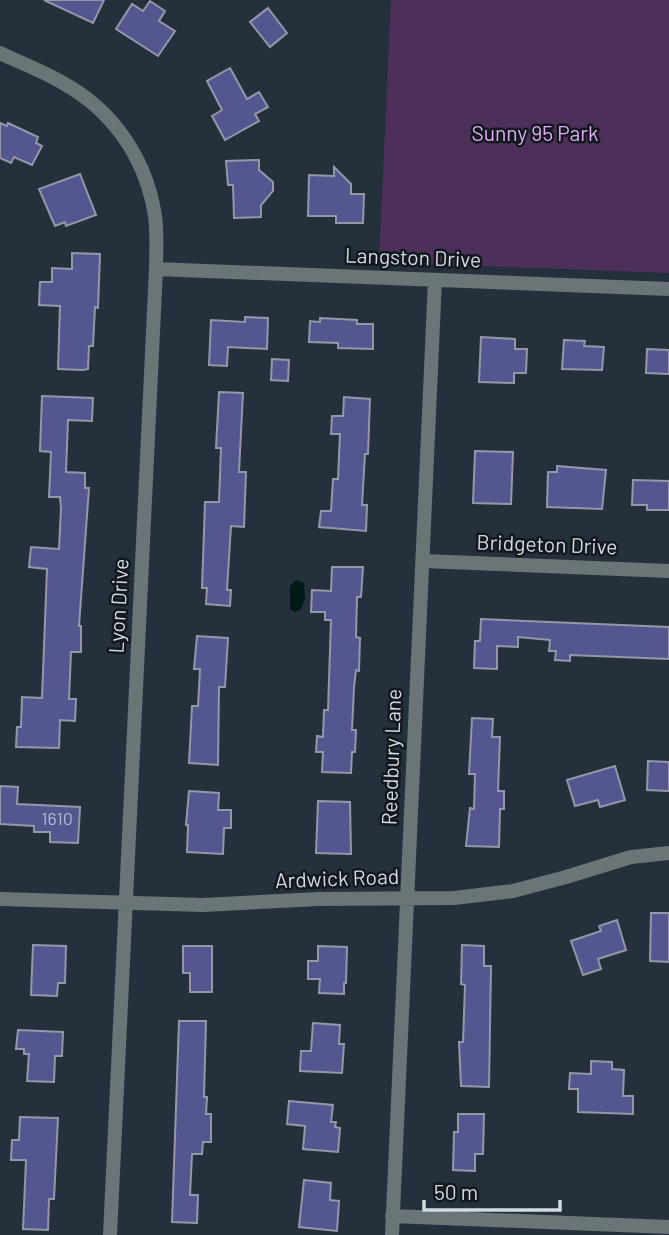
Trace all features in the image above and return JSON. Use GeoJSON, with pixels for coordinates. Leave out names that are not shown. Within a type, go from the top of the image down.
{"type":"FeatureCollection","features":[{"type":"Feature","properties":{"kind":"street","name":"Lyon Drive"},"geometry":{"type":"LineString","coordinates":[[0,53],[65,83],[99,109],[125,137],[146,178],[155,212],[156,269],[110,1235]]}},
{"type":"Feature","properties":{"kind":"street","name":"Langston Drive"},"geometry":{"type":"LineString","coordinates":[[156,269],[669,289]]}},
{"type":"Feature","properties":{"kind":"street","name":"Reedbury Lane"},"geometry":{"type":"LineString","coordinates":[[392,1235],[435,280]]}},
{"type":"Feature","properties":{"kind":"street","name":"Bridgeton Drive"},"geometry":{"type":"LineString","coordinates":[[424,561],[669,571]]}},
{"type":"Feature","properties":{"kind":"street","name":"Ardwick Road"},"geometry":{"type":"LineString","coordinates":[[0,899],[203,905],[319,899],[454,898],[513,891],[631,857],[669,853]]}},
{"type":"Feature","properties":{"kind":"street"},"geometry":{"type":"LineString","coordinates":[[392,1216],[669,1227]]}},
{"type":"Feature","properties":{"kind":"green space","name":"Sunny 95 Park"},"geometry":{"type":"Polygon","coordinates":[[[391,0],[669,0],[669,273],[379,262],[391,0]]]}},
{"type":"Feature","properties":{"kind":"shaded area"},"geometry":{"type":"Polygon","coordinates":[[[296,580],[304,583],[305,599],[301,609],[295,612],[290,609],[290,586],[296,580]]]}},
{"type":"Feature","properties":{"kind":"building"},"geometry":{"type":"Polygon","coordinates":[[[44,0],[104,0],[93,23],[44,0]]]}},
{"type":"Feature","properties":{"kind":"building"},"geometry":{"type":"Polygon","coordinates":[[[150,1],[165,11],[159,21],[175,31],[158,56],[116,29],[132,4],[143,11],[150,1]]]}},
{"type":"Feature","properties":{"kind":"building"},"geometry":{"type":"Polygon","coordinates":[[[268,8],[287,33],[270,47],[250,22],[268,8]]]}},
{"type":"Feature","properties":{"kind":"building"},"geometry":{"type":"Polygon","coordinates":[[[230,68],[247,99],[259,92],[268,107],[255,114],[259,121],[225,140],[212,116],[222,110],[207,81],[230,68]]]}},
{"type":"Feature","properties":{"kind":"building"},"geometry":{"type":"Polygon","coordinates":[[[0,123],[7,126],[8,123],[38,137],[36,143],[42,146],[32,165],[14,157],[11,163],[0,158],[0,123]]]}},
{"type":"Feature","properties":{"kind":"building"},"geometry":{"type":"Polygon","coordinates":[[[259,160],[259,170],[273,182],[273,191],[261,205],[261,217],[234,218],[233,185],[228,185],[226,161],[259,160]]]}},
{"type":"Feature","properties":{"kind":"building"},"geometry":{"type":"Polygon","coordinates":[[[334,167],[351,184],[351,194],[364,194],[363,223],[336,223],[336,216],[308,216],[309,175],[334,176],[334,167]]]}},
{"type":"Feature","properties":{"kind":"building"},"geometry":{"type":"Polygon","coordinates":[[[80,174],[96,215],[66,226],[65,222],[55,226],[39,189],[80,174]]]}},
{"type":"Feature","properties":{"kind":"building"},"geometry":{"type":"Polygon","coordinates":[[[72,253],[100,254],[98,308],[95,307],[93,346],[89,346],[88,369],[83,370],[58,369],[60,306],[39,305],[40,282],[52,282],[52,268],[72,269],[72,253]]]}},
{"type":"Feature","properties":{"kind":"building"},"geometry":{"type":"Polygon","coordinates":[[[245,317],[268,318],[267,349],[228,347],[227,366],[209,365],[211,320],[245,322],[245,317]]]}},
{"type":"Feature","properties":{"kind":"building"},"geometry":{"type":"Polygon","coordinates":[[[320,318],[357,320],[357,324],[373,324],[373,349],[338,348],[338,343],[309,342],[310,321],[320,322],[320,318]]]}},
{"type":"Feature","properties":{"kind":"building"},"geometry":{"type":"Polygon","coordinates":[[[481,337],[515,339],[515,349],[527,349],[526,373],[514,373],[514,383],[479,382],[481,337]]]}},
{"type":"Feature","properties":{"kind":"building"},"geometry":{"type":"Polygon","coordinates":[[[564,340],[585,341],[584,346],[604,347],[602,370],[562,369],[564,340]]]}},
{"type":"Feature","properties":{"kind":"building"},"geometry":{"type":"Polygon","coordinates":[[[647,349],[669,350],[669,374],[646,373],[647,349]]]}},
{"type":"Feature","properties":{"kind":"building"},"geometry":{"type":"Polygon","coordinates":[[[272,359],[289,360],[288,381],[271,380],[272,359]]]}},
{"type":"Feature","properties":{"kind":"building"},"geometry":{"type":"Polygon","coordinates":[[[219,392],[243,393],[239,472],[246,472],[244,527],[231,526],[227,590],[231,590],[230,606],[206,604],[207,588],[202,588],[205,502],[219,502],[221,448],[216,448],[219,392]]]}},
{"type":"Feature","properties":{"kind":"building"},"geometry":{"type":"Polygon","coordinates":[[[42,396],[93,398],[92,421],[68,420],[66,472],[85,473],[85,488],[89,488],[79,626],[81,652],[71,652],[69,699],[76,699],[75,721],[60,720],[59,748],[16,747],[17,727],[21,727],[22,697],[42,698],[47,569],[29,567],[31,547],[59,549],[60,497],[49,497],[51,452],[40,451],[42,396]]]}},
{"type":"Feature","properties":{"kind":"building"},"geometry":{"type":"Polygon","coordinates":[[[344,397],[370,399],[368,454],[365,454],[362,505],[367,505],[366,531],[319,527],[321,511],[331,511],[333,479],[338,479],[340,434],[331,434],[332,416],[343,416],[344,397]]]}},
{"type":"Feature","properties":{"kind":"building"},"geometry":{"type":"Polygon","coordinates":[[[475,451],[513,452],[511,504],[473,503],[475,451]]]}},
{"type":"Feature","properties":{"kind":"building"},"geometry":{"type":"Polygon","coordinates":[[[557,466],[606,470],[602,509],[547,507],[548,472],[557,472],[557,466]]]}},
{"type":"Feature","properties":{"kind":"building"},"geometry":{"type":"Polygon","coordinates":[[[633,480],[669,481],[669,510],[647,510],[647,505],[632,505],[633,480]]]}},
{"type":"Feature","properties":{"kind":"building"},"geometry":{"type":"Polygon","coordinates":[[[332,567],[363,567],[361,597],[357,597],[359,671],[356,670],[354,688],[352,730],[356,730],[351,773],[322,772],[323,752],[316,752],[317,736],[323,737],[324,710],[328,710],[331,620],[325,620],[325,612],[311,612],[312,590],[331,591],[332,567]]]}},
{"type":"Feature","properties":{"kind":"building"},"geometry":{"type":"Polygon","coordinates":[[[481,619],[669,627],[669,659],[570,655],[570,661],[555,660],[556,651],[549,651],[550,640],[518,637],[518,647],[497,646],[497,669],[474,668],[475,641],[480,641],[481,619]]]}},
{"type":"Feature","properties":{"kind":"building"},"geometry":{"type":"Polygon","coordinates":[[[197,636],[228,638],[225,687],[219,687],[218,765],[189,763],[192,706],[198,706],[200,669],[194,669],[197,636]]]}},
{"type":"Feature","properties":{"kind":"building"},"geometry":{"type":"Polygon","coordinates":[[[472,718],[493,719],[492,737],[500,737],[498,791],[504,791],[504,809],[500,809],[499,847],[466,846],[470,808],[474,809],[475,774],[469,774],[472,718]]]}},
{"type":"Feature","properties":{"kind":"building"},"geometry":{"type":"Polygon","coordinates":[[[648,761],[669,762],[669,791],[647,790],[648,761]]]}},
{"type":"Feature","properties":{"kind":"building"},"geometry":{"type":"Polygon","coordinates":[[[615,766],[625,800],[600,807],[598,800],[575,806],[567,780],[615,766]]]}},
{"type":"Feature","properties":{"kind":"building"},"geometry":{"type":"Polygon","coordinates":[[[0,786],[18,787],[17,804],[80,807],[78,843],[50,842],[50,832],[34,832],[34,826],[0,824],[0,786]]]}},
{"type":"Feature","properties":{"kind":"building"},"geometry":{"type":"Polygon","coordinates":[[[189,791],[219,793],[218,810],[231,810],[231,828],[224,828],[223,854],[187,852],[189,791]]]}},
{"type":"Feature","properties":{"kind":"building"},"geometry":{"type":"Polygon","coordinates":[[[318,801],[350,802],[351,854],[316,853],[318,801]]]}},
{"type":"Feature","properties":{"kind":"building"},"geometry":{"type":"Polygon","coordinates":[[[651,913],[669,913],[669,962],[650,961],[651,913]]]}},
{"type":"Feature","properties":{"kind":"building"},"geometry":{"type":"Polygon","coordinates":[[[617,920],[626,950],[598,959],[601,969],[583,975],[571,941],[601,931],[599,926],[617,920]]]}},
{"type":"Feature","properties":{"kind":"building"},"geometry":{"type":"Polygon","coordinates":[[[33,945],[66,946],[65,983],[58,983],[57,996],[31,995],[33,945]]]}},
{"type":"Feature","properties":{"kind":"building"},"geometry":{"type":"Polygon","coordinates":[[[462,945],[484,946],[484,966],[491,966],[489,1087],[461,1086],[459,1042],[463,1042],[465,985],[461,984],[462,945]]]}},
{"type":"Feature","properties":{"kind":"building"},"geometry":{"type":"Polygon","coordinates":[[[183,946],[212,946],[212,992],[190,992],[190,973],[183,973],[183,946]]]}},
{"type":"Feature","properties":{"kind":"building"},"geometry":{"type":"Polygon","coordinates":[[[318,946],[347,947],[344,994],[319,993],[320,979],[308,979],[308,961],[318,961],[318,946]]]}},
{"type":"Feature","properties":{"kind":"building"},"geometry":{"type":"Polygon","coordinates":[[[179,1021],[206,1021],[204,1097],[207,1097],[206,1114],[211,1114],[211,1142],[203,1142],[202,1154],[192,1154],[190,1195],[198,1195],[197,1223],[172,1222],[179,1021]]]}},
{"type":"Feature","properties":{"kind":"building"},"geometry":{"type":"Polygon","coordinates":[[[313,1023],[340,1025],[339,1044],[344,1044],[342,1073],[300,1071],[301,1051],[311,1051],[313,1023]]]}},
{"type":"Feature","properties":{"kind":"building"},"geometry":{"type":"Polygon","coordinates":[[[18,1030],[63,1032],[62,1056],[55,1056],[54,1082],[27,1081],[29,1054],[24,1054],[24,1049],[16,1049],[18,1030]]]}},
{"type":"Feature","properties":{"kind":"building"},"geometry":{"type":"Polygon","coordinates":[[[591,1061],[612,1062],[612,1069],[624,1070],[623,1096],[633,1096],[633,1114],[578,1112],[578,1089],[569,1089],[570,1073],[591,1074],[591,1061]]]}},
{"type":"Feature","properties":{"kind":"building"},"geometry":{"type":"Polygon","coordinates":[[[289,1101],[333,1105],[331,1122],[336,1122],[335,1127],[340,1128],[338,1152],[303,1149],[305,1126],[287,1124],[289,1101]]]}},
{"type":"Feature","properties":{"kind":"building"},"geometry":{"type":"Polygon","coordinates":[[[458,1114],[484,1114],[483,1154],[475,1154],[475,1171],[453,1170],[454,1132],[458,1132],[458,1114]]]}},
{"type":"Feature","properties":{"kind":"building"},"geometry":{"type":"Polygon","coordinates":[[[20,1117],[58,1118],[54,1199],[49,1199],[48,1230],[23,1229],[26,1160],[11,1160],[12,1140],[19,1140],[20,1117]]]}},
{"type":"Feature","properties":{"kind":"building"},"geometry":{"type":"Polygon","coordinates":[[[304,1180],[331,1183],[330,1200],[339,1201],[337,1231],[299,1227],[304,1180]]]}}]}
